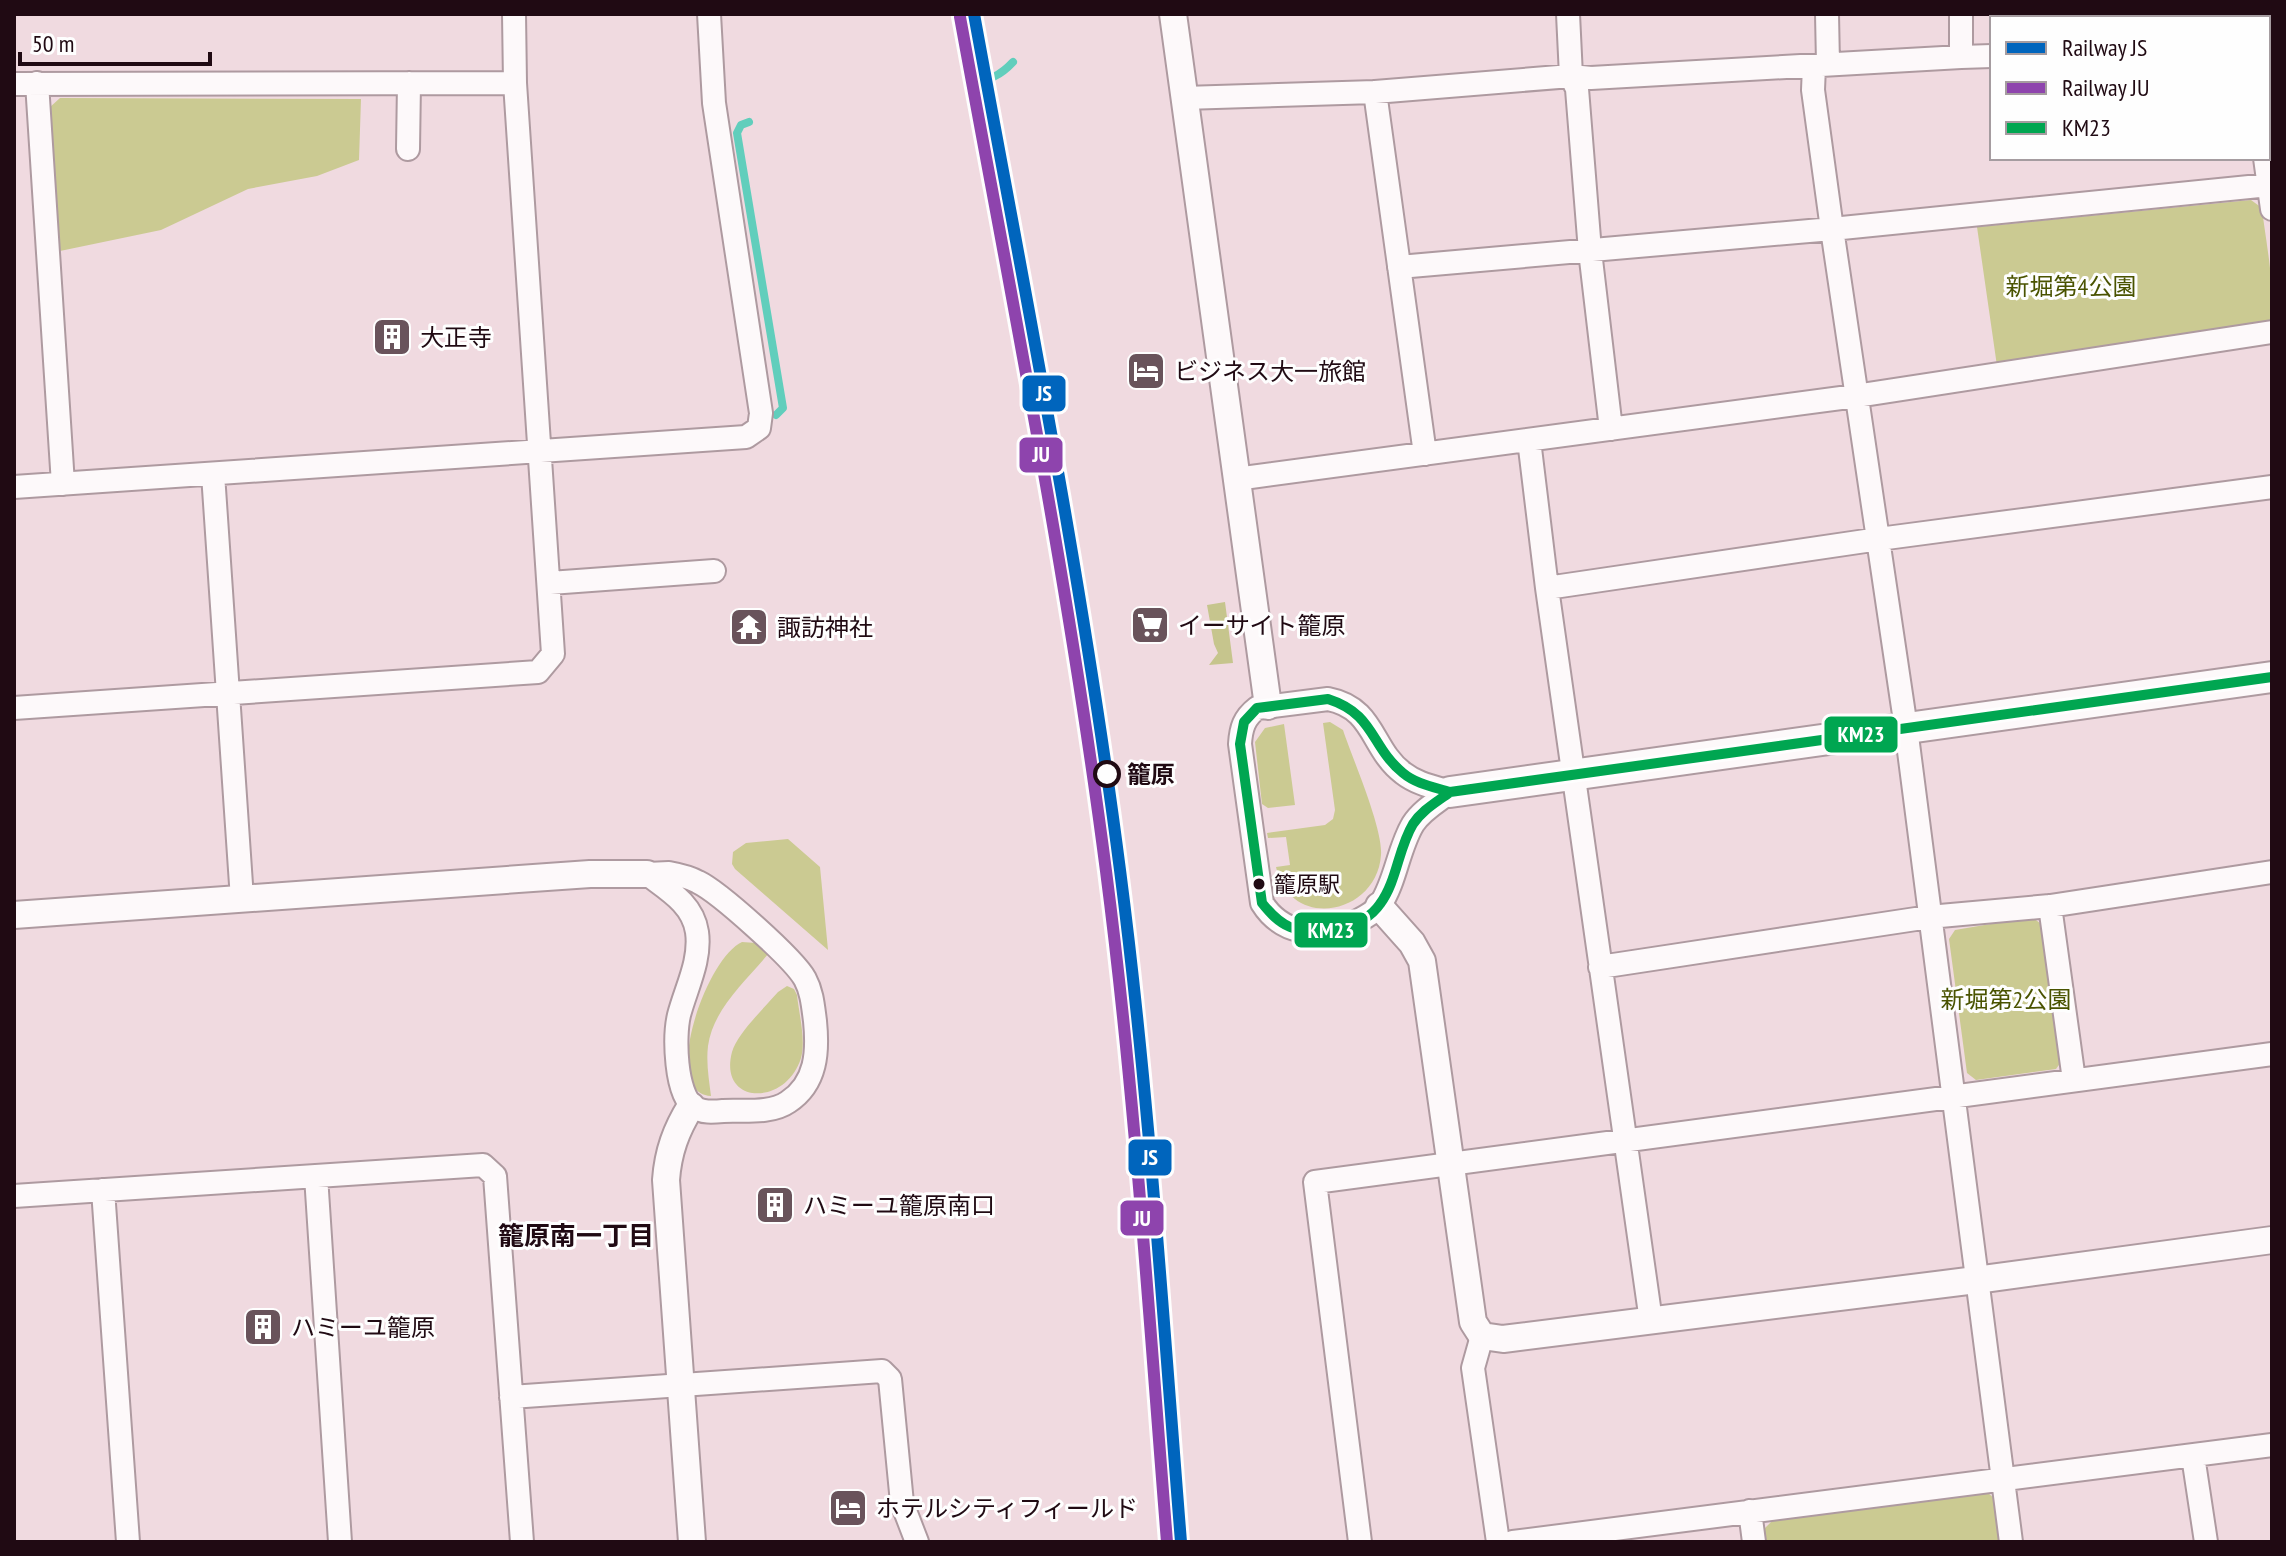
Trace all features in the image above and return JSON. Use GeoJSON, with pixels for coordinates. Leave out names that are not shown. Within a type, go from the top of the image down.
{"type":"FeatureCollection","features":[{"type":"Feature","properties":{"kind":"main road"},"geometry":{"type":"LineString","coordinates":[[1450,792],[2272,677]]}},
{"type":"Feature","properties":{"kind":"street"},"geometry":{"type":"LineString","coordinates":[[14,708],[538,672],[553,654],[515,83],[514,14]]}},
{"type":"Feature","properties":{"kind":"street"},"geometry":{"type":"LineString","coordinates":[[14,487],[746,437],[759,428],[761,413],[714,103],[709,14]]}},
{"type":"Feature","properties":{"kind":"street"},"geometry":{"type":"LineString","coordinates":[[1173,14],[1268,706]]}},
{"type":"Feature","properties":{"kind":"street"},"geometry":{"type":"LineString","coordinates":[[1568,14],[1571,76],[1577,89],[1590,251],[1611,429]]}},
{"type":"Feature","properties":{"kind":"street"},"geometry":{"type":"LineString","coordinates":[[1827,14],[1821,65],[1813,90],[1906,728],[2011,1542]]}},
{"type":"Feature","properties":{"kind":"street"},"geometry":{"type":"LineString","coordinates":[[1961,14],[1961,57]]}},
{"type":"Feature","properties":{"kind":"street"},"geometry":{"type":"LineString","coordinates":[[1184,98],[1375,92],[1571,76],[1591,78],[1990,56]]}},
{"type":"Feature","properties":{"kind":"street"},"geometry":{"type":"LineString","coordinates":[[408,149],[409,83]]}},
{"type":"Feature","properties":{"kind":"street"},"geometry":{"type":"LineString","coordinates":[[63,484],[25,84],[515,83]]}},
{"type":"Feature","properties":{"kind":"street"},"geometry":{"type":"LineString","coordinates":[[1375,92],[1425,454]]}},
{"type":"Feature","properties":{"kind":"street"},"geometry":{"type":"LineString","coordinates":[[2265,160],[2272,209]]}},
{"type":"Feature","properties":{"kind":"street"},"geometry":{"type":"LineString","coordinates":[[1399,267],[1832,229],[2269,185]]}},
{"type":"Feature","properties":{"kind":"street"},"geometry":{"type":"LineString","coordinates":[[1236,479],[1856,396],[2272,332]]}},
{"type":"Feature","properties":{"kind":"street"},"geometry":{"type":"LineString","coordinates":[[1529,440],[1573,776],[1651,1321]]}},
{"type":"Feature","properties":{"kind":"street"},"geometry":{"type":"LineString","coordinates":[[213,474],[242,899]]}},
{"type":"Feature","properties":{"kind":"street"},"geometry":{"type":"LineString","coordinates":[[1547,588],[1879,539],[2272,487]]}},
{"type":"Feature","properties":{"kind":"street"},"geometry":{"type":"LineString","coordinates":[[550,583],[714,571]]}},
{"type":"Feature","properties":{"kind":"street"},"geometry":{"type":"LineString","coordinates":[[1328,699],[1351,707],[1370,727],[1401,772],[1419,782],[1450,792],[1425,810],[1413,824],[1379,906],[1356,922],[1332,931],[1301,931],[1278,921],[1262,903],[1240,744],[1248,714],[1257,708],[1328,699]]}},
{"type":"Feature","properties":{"kind":"street"},"geometry":{"type":"LineString","coordinates":[[1600,967],[1929,917],[2050,906],[2272,872]]}},
{"type":"Feature","properties":{"kind":"street"},"geometry":{"type":"LineString","coordinates":[[14,915],[590,874],[647,874],[684,875],[702,883],[794,963],[806,980],[812,997],[816,1062],[799,1093],[786,1104],[772,1109],[711,1112],[691,1106],[684,1095],[680,1084],[677,1030],[694,968],[697,935],[694,920],[685,904],[647,874]]}},
{"type":"Feature","properties":{"kind":"street"},"geometry":{"type":"LineString","coordinates":[[1379,906],[1412,943],[1422,961],[1473,1322],[1482,1336],[1473,1368],[1498,1542]]}},
{"type":"Feature","properties":{"kind":"street"},"geometry":{"type":"LineString","coordinates":[[2050,906],[2074,1080]]}},
{"type":"Feature","properties":{"kind":"street"},"geometry":{"type":"LineString","coordinates":[[1360,1542],[1315,1182],[1624,1138],[2272,1054]]}},
{"type":"Feature","properties":{"kind":"street"},"geometry":{"type":"LineString","coordinates":[[691,1106],[678,1127],[668,1155],[666,1180],[692,1542]]}},
{"type":"Feature","properties":{"kind":"street"},"geometry":{"type":"LineString","coordinates":[[14,1196],[483,1165],[495,1176],[522,1542]]}},
{"type":"Feature","properties":{"kind":"street"},"geometry":{"type":"LineString","coordinates":[[316,1176],[340,1542]]}},
{"type":"Feature","properties":{"kind":"street"},"geometry":{"type":"LineString","coordinates":[[103,1190],[128,1542]]}},
{"type":"Feature","properties":{"kind":"street"},"geometry":{"type":"LineString","coordinates":[[1482,1336],[1503,1339],[2272,1240]]}},
{"type":"Feature","properties":{"kind":"street"},"geometry":{"type":"LineString","coordinates":[[511,1397],[882,1371],[890,1379],[902,1503],[917,1542]]}},
{"type":"Feature","properties":{"kind":"street"},"geometry":{"type":"LineString","coordinates":[[1513,1542],[2272,1445]]}},
{"type":"Feature","properties":{"kind":"street"},"geometry":{"type":"LineString","coordinates":[[2193,1456],[2206,1542]]}},
{"type":"Feature","properties":{"kind":"street"},"geometry":{"type":"LineString","coordinates":[[1750,1511],[1754,1542]]}},
{"type":"Feature","properties":{"kind":"green space"},"geometry":{"type":"Polygon","coordinates":[[[60,98],[361,99],[359,160],[317,176],[248,189],[161,230],[60,251],[49,108],[60,98]]]}},
{"type":"Feature","properties":{"kind":"green space","name":"新堀第4公園"},"geometry":{"type":"Polygon","coordinates":[[[2251,200],[2262,208],[2268,252],[2272,305],[2268,327],[1997,366],[1977,227],[2251,200]]]}},
{"type":"Feature","properties":{"kind":"green space"},"geometry":{"type":"Polygon","coordinates":[[[1330,722],[1343,730],[1372,811],[1381,855],[1376,875],[1365,891],[1350,902],[1332,908],[1314,908],[1298,901],[1284,888],[1276,867],[1290,865],[1286,837],[1268,838],[1267,833],[1325,825],[1333,819],[1335,810],[1323,723],[1330,722]]]}},
{"type":"Feature","properties":{"kind":"green space"},"geometry":{"type":"Polygon","coordinates":[[[1284,724],[1295,805],[1268,808],[1262,804],[1255,742],[1265,728],[1284,724]]]}},
{"type":"Feature","properties":{"kind":"green space"},"geometry":{"type":"Polygon","coordinates":[[[788,839],[820,867],[828,950],[732,864],[733,852],[746,843],[788,839]]]}},
{"type":"Feature","properties":{"kind":"green space","name":"新堀第2公園"},"geometry":{"type":"Polygon","coordinates":[[[2032,917],[2045,927],[2064,1058],[2056,1069],[1976,1080],[1967,1073],[1949,939],[1955,930],[2032,917]]]}},
{"type":"Feature","properties":{"kind":"green space"},"geometry":{"type":"Polygon","coordinates":[[[742,942],[756,943],[769,953],[716,1020],[707,1059],[711,1096],[696,1089],[689,1073],[688,1050],[703,997],[715,972],[728,953],[742,942]]]}},
{"type":"Feature","properties":{"kind":"green space"},"geometry":{"type":"Polygon","coordinates":[[[787,986],[794,989],[797,995],[802,1035],[801,1058],[793,1074],[782,1085],[769,1092],[744,1090],[735,1082],[730,1069],[732,1052],[745,1029],[787,986]]]}},
{"type":"Feature","properties":{"kind":"green space"},"geometry":{"type":"Polygon","coordinates":[[[1987,1492],[1996,1500],[2002,1542],[1765,1542],[1764,1529],[1773,1520],[1987,1492]]]}},
{"type":"Feature","properties":{"kind":"shaded area"},"geometry":{"type":"Polygon","coordinates":[[[1225,602],[1233,663],[1209,665],[1218,653],[1207,605],[1225,602]]]}},
{"type":"Feature","properties":{"kind":"waterway"},"geometry":{"type":"LineString","coordinates":[[971,84],[994,77],[1013,62]]}},
{"type":"Feature","properties":{"kind":"waterway"},"geometry":{"type":"LineString","coordinates":[[749,122],[741,125],[737,133],[783,408],[776,415]]}},
{"type":"Feature","properties":{"kind":"rail line","name":"JS"},"geometry":{"type":"LineString","coordinates":[[974,14],[1071,548],[1120,870],[1147,1122],[1181,1542]]}},
{"type":"Feature","properties":{"kind":"rail line","name":"JU"},"geometry":{"type":"LineString","coordinates":[[960,17],[1057,550],[1106,871],[1133,1122],[1167,1542]]}},
{"type":"Feature","properties":{"kind":"transit line","name":"KM23"},"geometry":{"type":"LineString","coordinates":[[1450,792],[2272,677]]}},
{"type":"Feature","properties":{"kind":"transit line","name":"KM23"},"geometry":{"type":"LineString","coordinates":[[1328,699],[1355,713],[1392,763],[1408,777],[1450,792],[1425,810],[1413,824],[1386,895],[1372,913],[1351,925],[1313,932],[1286,925],[1262,903],[1240,744],[1244,722],[1257,708],[1328,699]]}},
{"type":"Feature","properties":{"kind":"place","name":"大正寺"},"geometry":{"type":"Point","coordinates":[392,337]}},
{"type":"Feature","properties":{"kind":"place","name":"ビジネス大一旅館"},"geometry":{"type":"Point","coordinates":[1146,371]}},
{"type":"Feature","properties":{"kind":"place","name":"イーサイト籠原"},"geometry":{"type":"Point","coordinates":[1150,625]}},
{"type":"Feature","properties":{"kind":"place","name":"諏訪神社"},"geometry":{"type":"Point","coordinates":[749,627]}},
{"type":"Feature","properties":{"kind":"place","name":"籠原"},"geometry":{"type":"Point","coordinates":[1107,774]}},
{"type":"Feature","properties":{"kind":"place","name":"籠原駅"},"geometry":{"type":"Point","coordinates":[1259,884]}},
{"type":"Feature","properties":{"kind":"place","name":"ハミーユ籠原南口"},"geometry":{"type":"Point","coordinates":[775,1205]}},
{"type":"Feature","properties":{"kind":"place","name":"ハミーユ籠原"},"geometry":{"type":"Point","coordinates":[263,1327]}},
{"type":"Feature","properties":{"kind":"place","name":"ホテルシティフィールド"},"geometry":{"type":"Point","coordinates":[848,1508]}},
{"type":"Feature","properties":{"kind":"district","name":"籠原南一丁目"},"geometry":{"type":"Point","coordinates":[576,1235]}}]}
